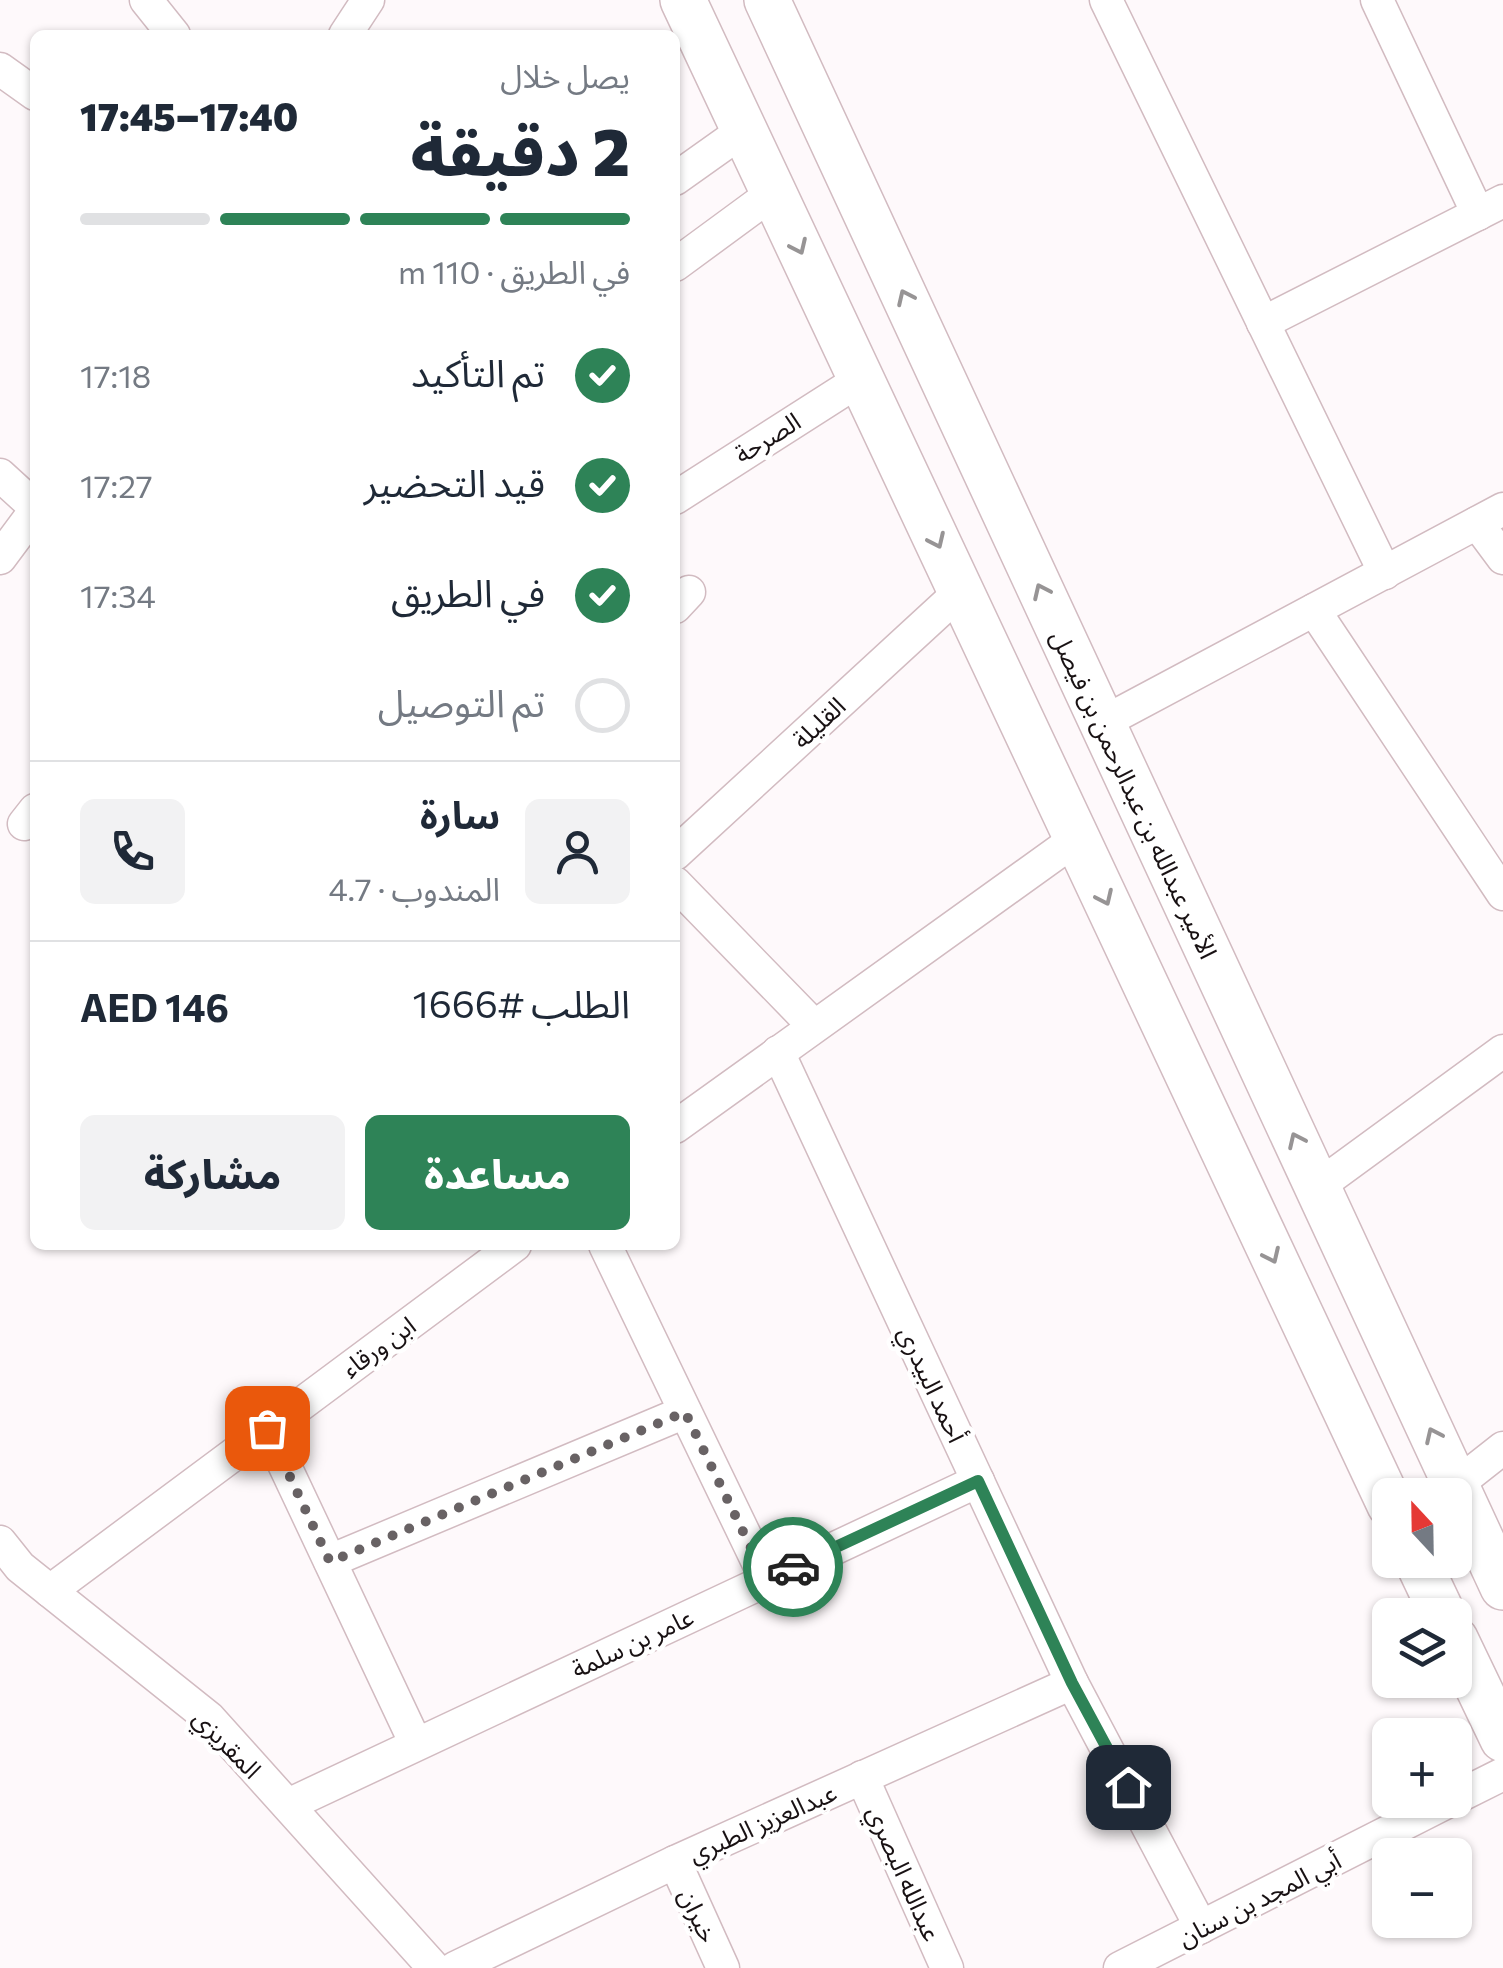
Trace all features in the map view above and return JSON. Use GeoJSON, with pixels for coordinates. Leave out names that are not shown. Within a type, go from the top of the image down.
{"type":"FeatureCollection","features":[{"type":"Feature","properties":{"kind":"main road"},"geometry":{"type":"LineString","coordinates":[[683,0],[1378,1478]]}},
{"type":"Feature","properties":{"kind":"main road","name":"الأمير عبدالله بن عبدالرحمن بن فيصل"},"geometry":{"type":"LineString","coordinates":[[767,0],[1453,1478]]}},
{"type":"Feature","properties":{"kind":"main road","name":"الأمير عبدالله بن عبدالرحمن بن فيصل"},"geometry":{"type":"LineString","coordinates":[[1472,1520],[1503,1587]]}},
{"type":"Feature","properties":{"kind":"main road"},"geometry":{"type":"LineString","coordinates":[[1472,1674],[1503,1738]]}},
{"type":"Feature","properties":{"kind":"street"},"geometry":{"type":"LineString","coordinates":[[146,0],[170,30]]}},
{"type":"Feature","properties":{"kind":"street"},"geometry":{"type":"LineString","coordinates":[[349,30],[368,0]]}},
{"type":"Feature","properties":{"kind":"street"},"geometry":{"type":"LineString","coordinates":[[1106,0],[1385,572]]}},
{"type":"Feature","properties":{"kind":"street"},"geometry":{"type":"LineString","coordinates":[[1264,324],[1491,208],[1376,0]]}},
{"type":"Feature","properties":{"kind":"street"},"geometry":{"type":"LineString","coordinates":[[0,69],[30,90]]}},
{"type":"Feature","properties":{"kind":"street"},"geometry":{"type":"LineString","coordinates":[[680,175],[744,130]]}},
{"type":"Feature","properties":{"kind":"street"},"geometry":{"type":"LineString","coordinates":[[680,260],[774,193]]}},
{"type":"Feature","properties":{"kind":"street","name":"الصرحة"},"geometry":{"type":"LineString","coordinates":[[680,495],[861,378]]}},
{"type":"Feature","properties":{"kind":"street"},"geometry":{"type":"LineString","coordinates":[[0,476],[30,504]]}},
{"type":"Feature","properties":{"kind":"street"},"geometry":{"type":"LineString","coordinates":[[0,558],[30,516]]}},
{"type":"Feature","properties":{"kind":"street"},"geometry":{"type":"LineString","coordinates":[[1102,723],[1490,516],[1503,558]]}},
{"type":"Feature","properties":{"kind":"street","name":"القليلة"},"geometry":{"type":"LineString","coordinates":[[680,849],[961,591]]}},
{"type":"Feature","properties":{"kind":"street"},"geometry":{"type":"LineString","coordinates":[[1314,610],[1503,894]]}},
{"type":"Feature","properties":{"kind":"street"},"geometry":{"type":"LineString","coordinates":[[680,1124],[1076,838]]}},
{"type":"Feature","properties":{"kind":"street"},"geometry":{"type":"LineString","coordinates":[[680,889],[814,1026]]}},
{"type":"Feature","properties":{"kind":"street","name":"أحمد البيدري"},"geometry":{"type":"LineString","coordinates":[[778,1052],[1072,1683],[1201,1927]]}},
{"type":"Feature","properties":{"kind":"street"},"geometry":{"type":"LineString","coordinates":[[1317,1187],[1503,1052]]}},
{"type":"Feature","properties":{"kind":"street","name":"ابن ورقاء"},"geometry":{"type":"LineString","coordinates":[[50,1591],[508,1250]]}},
{"type":"Feature","properties":{"kind":"street"},"geometry":{"type":"LineString","coordinates":[[607,1250],[766,1579]]}},
{"type":"Feature","properties":{"kind":"street"},"geometry":{"type":"LineString","coordinates":[[330,1562],[685,1412]]}},
{"type":"Feature","properties":{"kind":"street"},"geometry":{"type":"LineString","coordinates":[[267,1428],[414,1742]]}},
{"type":"Feature","properties":{"kind":"street"},"geometry":{"type":"LineString","coordinates":[[1465,1478],[1503,1448]]}},
{"type":"Feature","properties":{"kind":"street","name":"عامر بن سلمة"},"geometry":{"type":"LineString","coordinates":[[288,1805],[414,1742],[978,1481]]}},
{"type":"Feature","properties":{"kind":"street","name":"المقريزي"},"geometry":{"type":"LineString","coordinates":[[0,1542],[20,1566],[208,1718],[434,1968]]}},
{"type":"Feature","properties":{"kind":"street","name":"عبدالعزيز الطبري"},"geometry":{"type":"LineString","coordinates":[[454,1968],[675,1862],[1072,1683]]}},
{"type":"Feature","properties":{"kind":"street","name":"أبي المجد بن سنان"},"geometry":{"type":"LineString","coordinates":[[1472,1790],[1503,1774]]}},
{"type":"Feature","properties":{"kind":"street","name":"عبدالله البصري"},"geometry":{"type":"LineString","coordinates":[[862,1778],[947,1968]]}},
{"type":"Feature","properties":{"kind":"street","name":"أبي المجد بن سنان"},"geometry":{"type":"LineString","coordinates":[[1120,1968],[1416,1818]]}},
{"type":"Feature","properties":{"kind":"street","name":"خيران"},"geometry":{"type":"LineString","coordinates":[[675,1862],[723,1968]]}},
{"type":"Feature","properties":{"kind":"way so far"},"geometry":{"type":"LineString","coordinates":[[267,1428],[330,1562],[685,1412],[766,1579],[793,1567]]}},
{"type":"Feature","properties":{"kind":"route"},"geometry":{"type":"LineString","coordinates":[[793,1567],[978,1481],[1072,1683],[1128,1787]]}}]}
